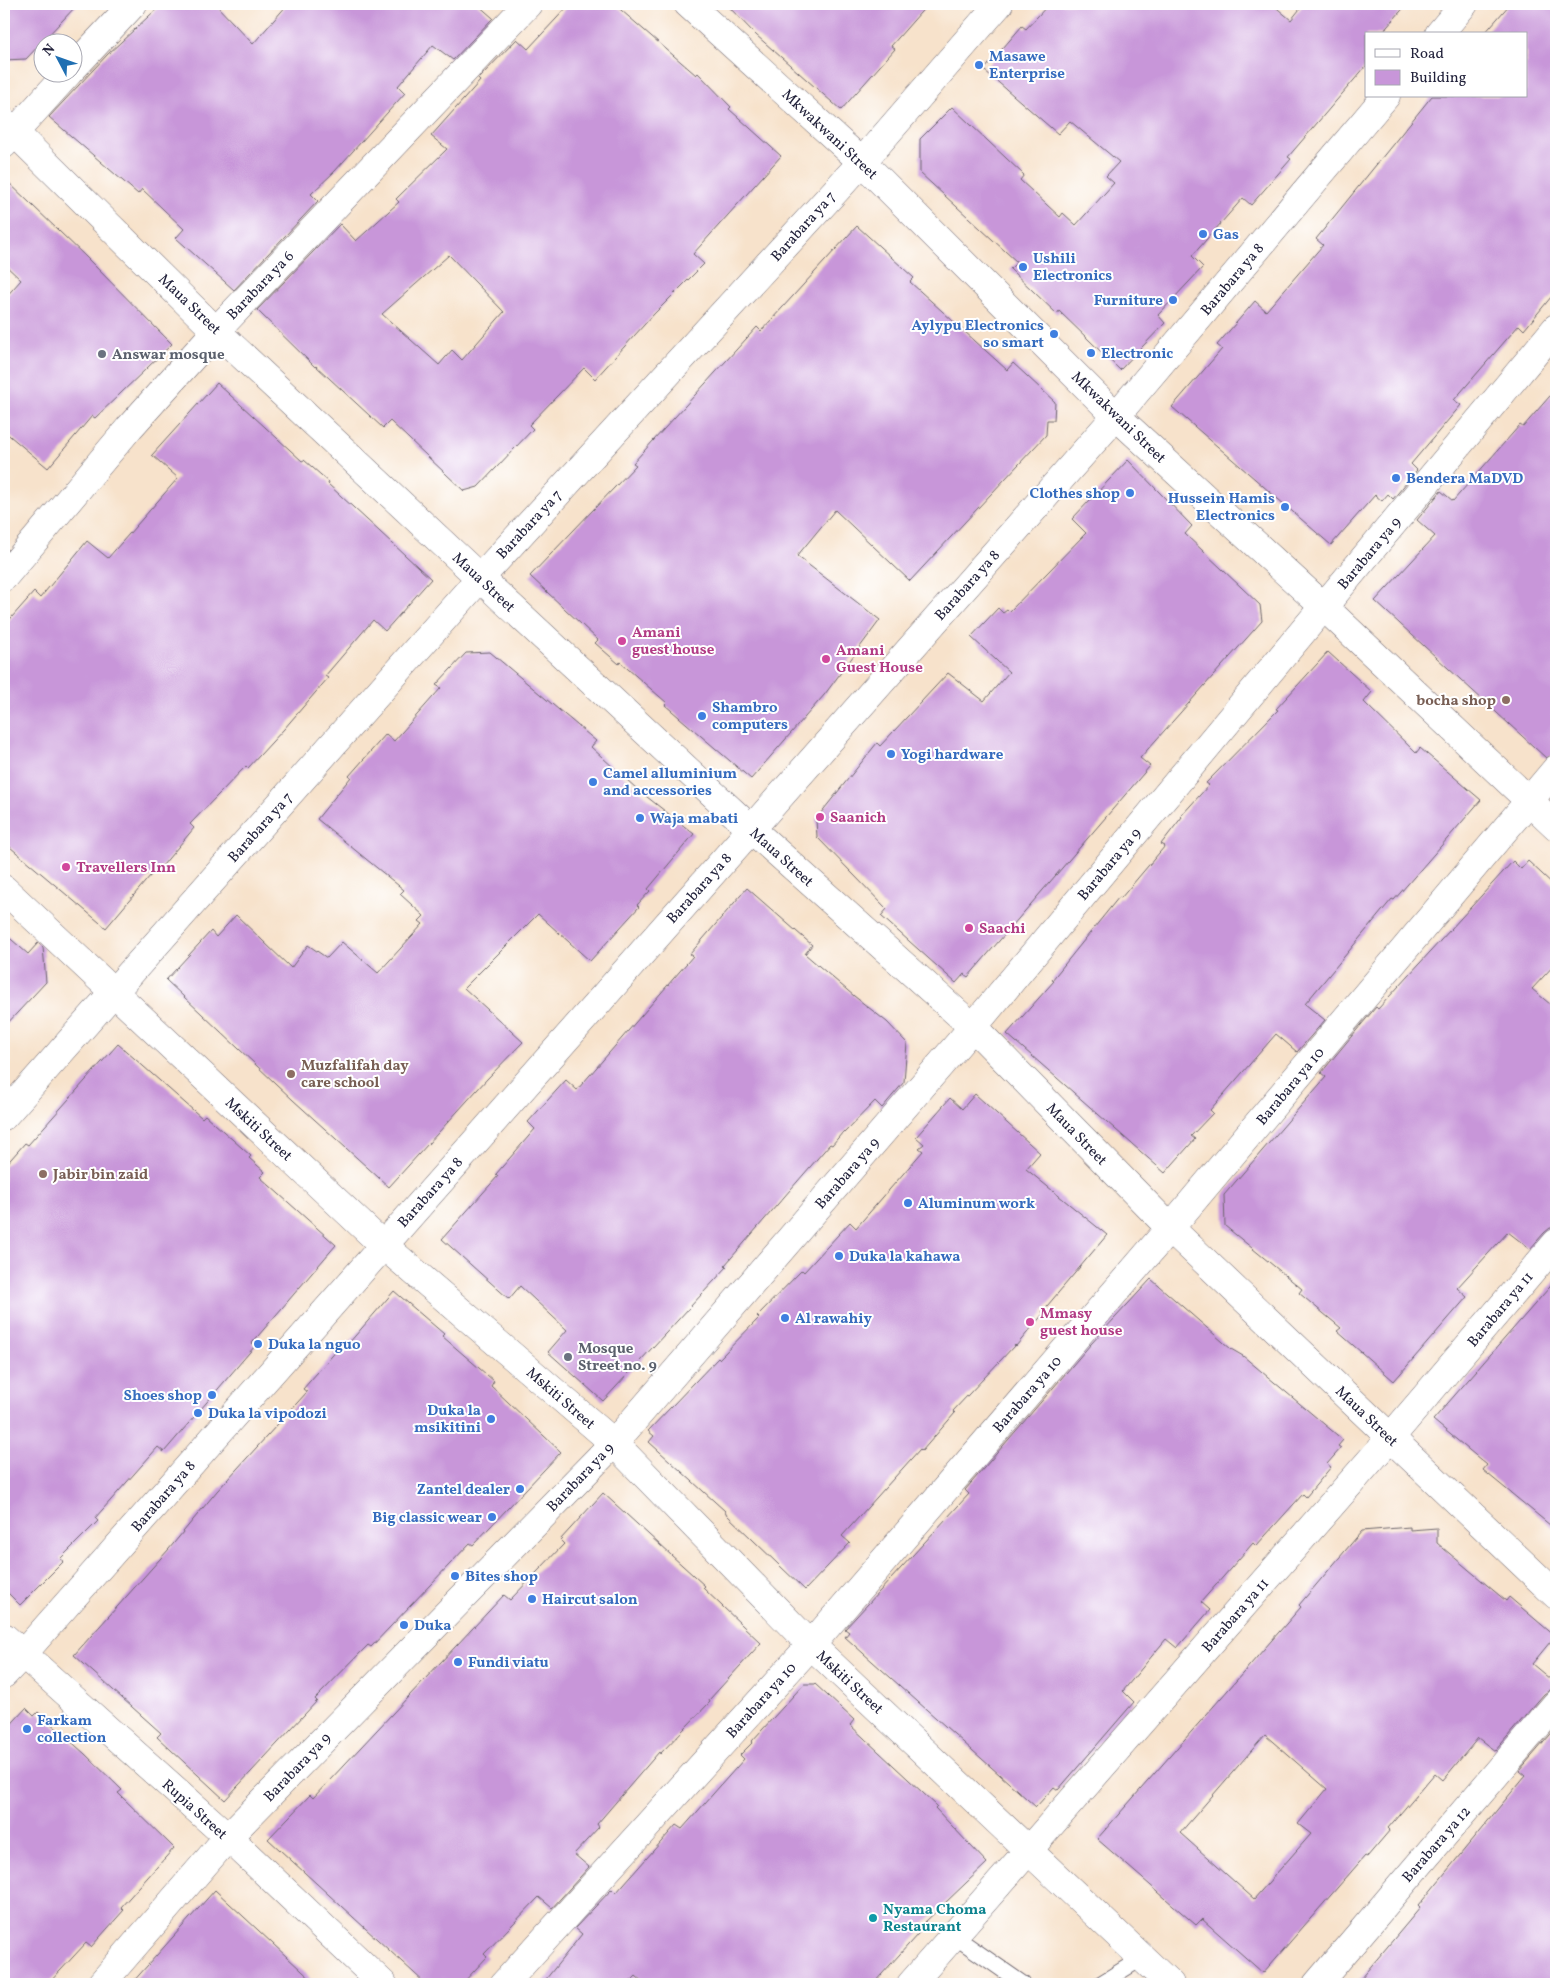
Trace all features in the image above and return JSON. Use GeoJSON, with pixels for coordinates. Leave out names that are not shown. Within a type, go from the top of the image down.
{"type":"FeatureCollection","features":[{"type":"Feature","properties":{"kind":"street"},"geometry":{"type":"LineString","coordinates":[[82,58],[132,4]]}},
{"type":"Feature","properties":{"kind":"street","name":"Barabara ya 6"},"geometry":{"type":"LineString","coordinates":[[4,577],[130,427],[216,331],[528,4]]}},
{"type":"Feature","properties":{"kind":"street","name":"Mkwakwani Street"},"geometry":{"type":"LineString","coordinates":[[688,4],[862,162],[1116,416],[1556,826]]}},
{"type":"Feature","properties":{"kind":"street","name":"Barabara ya 7"},"geometry":{"type":"LineString","coordinates":[[4,1116],[480,578],[862,162],[999,4]]}},
{"type":"Feature","properties":{"kind":"street"},"geometry":{"type":"LineString","coordinates":[[1441,32],[1464,4]]}},
{"type":"Feature","properties":{"kind":"street"},"geometry":{"type":"LineString","coordinates":[[7,133],[59,82]]}},
{"type":"Feature","properties":{"kind":"street","name":"Barabara ya 8"},"geometry":{"type":"LineString","coordinates":[[10,1655],[383,1245],[1116,416],[1384,98]]}},
{"type":"Feature","properties":{"kind":"street","name":"Maua Street"},"geometry":{"type":"LineString","coordinates":[[7,133],[480,578],[751,829],[973,1027],[1170,1228],[1556,1595]]}},
{"type":"Feature","properties":{"kind":"street","name":"Barabara ya 9"},"geometry":{"type":"LineString","coordinates":[[100,1984],[228,1838],[614,1443],[973,1027],[1556,328]]}},
{"type":"Feature","properties":{"kind":"street","name":"Barabara ya 10"},"geometry":{"type":"LineString","coordinates":[[504,1984],[810,1645],[1170,1228],[1556,770]]}},
{"type":"Feature","properties":{"kind":"street","name":"Mskiti Street"},"geometry":{"type":"LineString","coordinates":[[4,889],[383,1245],[614,1443],[810,1645],[1170,1984]]}},
{"type":"Feature","properties":{"kind":"street","name":"Barabara ya 11"},"geometry":{"type":"LineString","coordinates":[[911,1984],[1390,1438],[1556,1243]]}},
{"type":"Feature","properties":{"kind":"street","name":"Rupia Street"},"geometry":{"type":"LineString","coordinates":[[10,1655],[228,1838],[383,1984]]}},
{"type":"Feature","properties":{"kind":"street","name":"Barabara ya 12"},"geometry":{"type":"LineString","coordinates":[[1316,1984],[1556,1704]]}},
{"type":"Feature","properties":{"kind":"lane"},"geometry":{"type":"LineString","coordinates":[[954,1936],[1023,1984]]}},
{"type":"Feature","properties":{"kind":"lane"},"geometry":{"type":"LineString","coordinates":[[1100,1984],[1142,1958]]}},
{"type":"Feature","properties":{"kind":"building"},"geometry":{"type":"Polygon","coordinates":[[[4,4],[78,4],[52,32],[32,32],[32,53],[26,59],[4,60],[4,4]]]}},
{"type":"Feature","properties":{"kind":"building"},"geometry":{"type":"Polygon","coordinates":[[[162,4],[215,4],[253,44],[288,4],[477,4],[493,18],[453,60],[433,45],[398,86],[405,93],[335,171],[311,194],[318,201],[234,290],[176,238],[184,229],[142,189],[138,194],[49,117],[108,54],[162,4]]]}},
{"type":"Feature","properties":{"kind":"building"},"geometry":{"type":"Polygon","coordinates":[[[570,4],[614,4],[696,75],[698,73],[731,107],[729,109],[781,156],[693,254],[704,264],[654,314],[595,379],[584,368],[529,425],[533,429],[478,487],[464,491],[390,421],[383,428],[315,367],[257,310],[340,224],[356,241],[399,202],[396,199],[447,149],[431,136],[480,81],[478,79],[517,39],[528,49],[570,4]],[[449,255],[382,314],[439,365],[452,350],[462,360],[504,312],[449,255]]]}},
{"type":"Feature","properties":{"kind":"building"},"geometry":{"type":"Polygon","coordinates":[[[726,4],[928,4],[891,46],[895,49],[841,110],[756,35],[726,4]]]}},
{"type":"Feature","properties":{"kind":"building"},"geometry":{"type":"Polygon","coordinates":[[[1049,4],[1272,4],[1291,20],[1304,4],[1407,4],[1383,32],[1365,32],[1365,67],[1288,157],[1291,159],[1251,205],[1243,198],[1192,256],[1203,267],[1158,315],[1165,323],[1120,370],[1059,311],[1057,314],[1010,269],[1017,262],[920,173],[920,139],[952,107],[1024,175],[1020,180],[1060,217],[1063,213],[1076,225],[1114,183],[1106,176],[1119,162],[1070,121],[1058,134],[984,70],[1022,26],[1026,29],[1049,4]]]}},
{"type":"Feature","properties":{"kind":"building"},"geometry":{"type":"Polygon","coordinates":[[[1510,4],[1556,4],[1556,291],[1524,330],[1519,325],[1454,400],[1461,405],[1411,464],[1417,470],[1393,499],[1388,494],[1382,501],[1375,495],[1331,545],[1172,407],[1222,349],[1217,345],[1255,301],[1266,311],[1323,245],[1316,239],[1430,98],[1528,98],[1528,32],[1486,32],[1510,4]]]}},
{"type":"Feature","properties":{"kind":"building"},"geometry":{"type":"Polygon","coordinates":[[[4,178],[172,344],[95,418],[92,416],[48,468],[4,431],[4,299],[21,280],[4,264],[4,178]]]}},
{"type":"Feature","properties":{"kind":"building"},"geometry":{"type":"Polygon","coordinates":[[[857,226],[914,278],[910,282],[1007,370],[1013,363],[1055,402],[1054,420],[1047,420],[1046,435],[910,581],[835,510],[797,556],[880,620],[825,694],[751,779],[665,705],[667,703],[620,662],[619,664],[595,643],[598,640],[530,576],[636,465],[633,463],[757,327],[761,331],[857,226]]]}},
{"type":"Feature","properties":{"kind":"building"},"geometry":{"type":"Polygon","coordinates":[[[217,383],[302,461],[304,460],[329,482],[328,484],[431,579],[385,631],[373,620],[325,676],[328,678],[284,729],[248,768],[246,766],[190,824],[194,828],[106,928],[4,842],[4,626],[34,592],[40,598],[87,541],[108,558],[178,478],[152,455],[217,383]]]}},
{"type":"Feature","properties":{"kind":"building"},"geometry":{"type":"Polygon","coordinates":[[[1556,389],[1556,754],[1546,758],[1375,601],[1435,536],[1417,520],[1441,491],[1453,501],[1520,425],[1523,427],[1556,389]]]}},
{"type":"Feature","properties":{"kind":"building"},"geometry":{"type":"Polygon","coordinates":[[[1128,460],[1192,526],[1185,534],[1260,605],[1262,621],[1140,758],[1150,766],[968,977],[964,974],[956,983],[881,916],[887,909],[817,837],[816,819],[877,743],[880,746],[948,673],[984,701],[1009,672],[971,637],[998,608],[1003,613],[1007,610],[1009,612],[1086,533],[1072,519],[1128,460]]]}},
{"type":"Feature","properties":{"kind":"building"},"geometry":{"type":"Polygon","coordinates":[[[490,652],[596,741],[591,747],[637,789],[694,834],[648,889],[650,891],[637,905],[639,907],[590,961],[538,914],[464,988],[523,1042],[389,1187],[293,1100],[166,980],[211,931],[216,937],[236,915],[291,968],[308,945],[327,958],[342,942],[378,973],[423,924],[419,921],[424,916],[400,894],[404,890],[317,819],[351,777],[349,776],[386,734],[394,741],[441,688],[436,685],[466,653],[490,652]]]}},
{"type":"Feature","properties":{"kind":"building"},"geometry":{"type":"Polygon","coordinates":[[[1328,652],[1372,692],[1364,702],[1416,753],[1420,748],[1481,800],[1394,900],[1392,899],[1305,1004],[1325,1020],[1297,1052],[1276,1034],[1210,1110],[1213,1113],[1191,1136],[1195,1139],[1165,1173],[1007,1034],[1054,981],[1052,980],[1119,897],[1121,898],[1165,846],[1161,844],[1181,816],[1209,785],[1206,783],[1278,710],[1276,709],[1328,652]]]}},
{"type":"Feature","properties":{"kind":"building"},"geometry":{"type":"Polygon","coordinates":[[[1513,861],[1521,869],[1528,861],[1556,887],[1556,963],[1532,989],[1556,1009],[1556,1228],[1550,1228],[1530,1249],[1508,1232],[1457,1288],[1467,1297],[1394,1381],[1337,1331],[1341,1328],[1299,1293],[1302,1289],[1225,1226],[1224,1195],[1326,1077],[1321,1073],[1376,1007],[1378,1009],[1513,861]]]}},
{"type":"Feature","properties":{"kind":"building"},"geometry":{"type":"Polygon","coordinates":[[[747,888],[812,945],[805,954],[887,1022],[907,1043],[904,1082],[882,1108],[875,1101],[832,1145],[830,1144],[725,1265],[727,1267],[603,1401],[548,1352],[567,1330],[520,1286],[509,1299],[442,1239],[498,1176],[496,1174],[535,1129],[528,1122],[566,1080],[577,1090],[693,956],[690,954],[747,888]]]}},
{"type":"Feature","properties":{"kind":"building"},"geometry":{"type":"Polygon","coordinates":[[[4,933],[28,954],[38,943],[43,947],[46,982],[4,1027],[4,933]]]}},
{"type":"Feature","properties":{"kind":"building"},"geometry":{"type":"Polygon","coordinates":[[[118,1044],[202,1118],[205,1115],[251,1156],[249,1158],[265,1172],[260,1177],[336,1245],[252,1343],[255,1346],[164,1452],[158,1447],[95,1518],[98,1521],[60,1559],[64,1561],[20,1605],[4,1589],[4,1167],[25,1143],[28,1145],[118,1044]]]}},
{"type":"Feature","properties":{"kind":"building"},"geometry":{"type":"Polygon","coordinates":[[[975,1094],[1040,1153],[1026,1169],[1107,1235],[1016,1346],[953,1411],[955,1413],[922,1451],[920,1449],[842,1536],[850,1543],[805,1590],[725,1511],[649,1442],[654,1436],[648,1431],[759,1318],[757,1316],[802,1270],[804,1272],[850,1222],[856,1228],[923,1151],[919,1148],[924,1144],[916,1137],[950,1098],[962,1109],[975,1094]]]}},
{"type":"Feature","properties":{"kind":"building"},"geometry":{"type":"Polygon","coordinates":[[[1151,1279],[1231,1349],[1243,1356],[1343,1440],[1338,1446],[1341,1448],[1327,1464],[1331,1467],[1306,1497],[1303,1494],[1256,1546],[1253,1543],[1201,1602],[1210,1610],[1177,1648],[1166,1639],[1123,1691],[1134,1702],[1058,1790],[1054,1787],[1036,1807],[845,1637],[849,1632],[845,1629],[969,1494],[965,1490],[1091,1344],[1151,1279]]]}},
{"type":"Feature","properties":{"kind":"building"},"geometry":{"type":"Polygon","coordinates":[[[1556,1280],[1556,1530],[1483,1470],[1487,1465],[1433,1420],[1556,1280]]]}},
{"type":"Feature","properties":{"kind":"building"},"geometry":{"type":"Polygon","coordinates":[[[394,1291],[494,1381],[491,1386],[561,1452],[473,1545],[470,1543],[371,1647],[368,1645],[315,1699],[317,1701],[225,1800],[157,1737],[161,1733],[74,1655],[169,1549],[217,1491],[307,1392],[303,1389],[339,1348],[342,1351],[394,1291]]]}},
{"type":"Feature","properties":{"kind":"building"},"geometry":{"type":"Polygon","coordinates":[[[603,1493],[705,1586],[703,1588],[761,1643],[709,1700],[710,1702],[660,1754],[659,1752],[597,1824],[599,1827],[574,1854],[589,1867],[552,1908],[539,1897],[484,1954],[487,1957],[462,1984],[426,1984],[268,1839],[310,1795],[313,1798],[504,1595],[510,1600],[564,1544],[560,1540],[603,1493]]]}},
{"type":"Feature","properties":{"kind":"building"},"geometry":{"type":"Polygon","coordinates":[[[1410,1527],[1410,1530],[1437,1528],[1437,1543],[1506,1601],[1509,1597],[1555,1636],[1532,1664],[1556,1684],[1556,1689],[1544,1694],[1495,1751],[1478,1738],[1443,1780],[1435,1773],[1388,1828],[1390,1830],[1367,1857],[1365,1856],[1263,1973],[1202,1919],[1196,1925],[1097,1839],[1301,1607],[1299,1605],[1362,1531],[1410,1527]],[[1265,1735],[1180,1833],[1254,1899],[1311,1834],[1298,1824],[1327,1789],[1265,1735]]]}},
{"type":"Feature","properties":{"kind":"building"},"geometry":{"type":"Polygon","coordinates":[[[804,1684],[815,1684],[854,1720],[850,1725],[937,1806],[935,1808],[987,1863],[924,1923],[926,1925],[873,1984],[645,1984],[636,1976],[628,1984],[625,1981],[622,1984],[542,1984],[582,1934],[575,1928],[612,1889],[616,1893],[676,1825],[682,1829],[744,1759],[740,1755],[804,1684]]]}},
{"type":"Feature","properties":{"kind":"building"},"geometry":{"type":"Polygon","coordinates":[[[26,1708],[34,1716],[38,1712],[85,1754],[122,1790],[118,1793],[174,1848],[121,1907],[124,1910],[91,1947],[86,1943],[48,1984],[4,1984],[4,1732],[26,1708]]]}},
{"type":"Feature","properties":{"kind":"building"},"geometry":{"type":"Polygon","coordinates":[[[1556,1728],[1556,1984],[1356,1984],[1420,1908],[1418,1906],[1525,1776],[1519,1771],[1556,1728]]]}},
{"type":"Feature","properties":{"kind":"building"},"geometry":{"type":"Polygon","coordinates":[[[215,1890],[316,1984],[131,1984],[215,1890]]]}},
{"type":"Feature","properties":{"kind":"place","name":"Masawe Enterprise"},"geometry":{"type":"Point","coordinates":[979,65]}},
{"type":"Feature","properties":{"kind":"place","name":"Gas"},"geometry":{"type":"Point","coordinates":[1203,234]}},
{"type":"Feature","properties":{"kind":"place","name":"Ushili Electronics"},"geometry":{"type":"Point","coordinates":[1023,267]}},
{"type":"Feature","properties":{"kind":"place","name":"Furniture"},"geometry":{"type":"Point","coordinates":[1173,300]}},
{"type":"Feature","properties":{"kind":"place","name":"Aylypu Electronics so smart"},"geometry":{"type":"Point","coordinates":[1054,334]}},
{"type":"Feature","properties":{"kind":"place","name":"Electronic"},"geometry":{"type":"Point","coordinates":[1091,353]}},
{"type":"Feature","properties":{"kind":"place","name":"Answar mosque"},"geometry":{"type":"Point","coordinates":[102,354]}},
{"type":"Feature","properties":{"kind":"place","name":"Bendera MaDVD"},"geometry":{"type":"Point","coordinates":[1396,478]}},
{"type":"Feature","properties":{"kind":"place","name":"Clothes shop"},"geometry":{"type":"Point","coordinates":[1130,493]}},
{"type":"Feature","properties":{"kind":"place","name":"Hussein Hamis Electronics"},"geometry":{"type":"Point","coordinates":[1285,507]}},
{"type":"Feature","properties":{"kind":"place","name":"Amani guest house"},"geometry":{"type":"Point","coordinates":[622,641]}},
{"type":"Feature","properties":{"kind":"place","name":"Amani Guest House"},"geometry":{"type":"Point","coordinates":[826,659]}},
{"type":"Feature","properties":{"kind":"place","name":"bocha shop"},"geometry":{"type":"Point","coordinates":[1506,700]}},
{"type":"Feature","properties":{"kind":"place","name":"Shambro computers"},"geometry":{"type":"Point","coordinates":[702,716]}},
{"type":"Feature","properties":{"kind":"place","name":"Yogi hardware"},"geometry":{"type":"Point","coordinates":[891,754]}},
{"type":"Feature","properties":{"kind":"place","name":"Camel alluminium and accessories"},"geometry":{"type":"Point","coordinates":[593,782]}},
{"type":"Feature","properties":{"kind":"place","name":"Saanich"},"geometry":{"type":"Point","coordinates":[820,817]}},
{"type":"Feature","properties":{"kind":"place","name":"Waja mabati"},"geometry":{"type":"Point","coordinates":[640,818]}},
{"type":"Feature","properties":{"kind":"place","name":"Travellers Inn"},"geometry":{"type":"Point","coordinates":[66,867]}},
{"type":"Feature","properties":{"kind":"place","name":"Saachi"},"geometry":{"type":"Point","coordinates":[969,928]}},
{"type":"Feature","properties":{"kind":"place","name":"Muzfalifah day care school"},"geometry":{"type":"Point","coordinates":[291,1074]}},
{"type":"Feature","properties":{"kind":"place","name":"Jabir bin zaid"},"geometry":{"type":"Point","coordinates":[43,1174]}},
{"type":"Feature","properties":{"kind":"place","name":"Aluminum work"},"geometry":{"type":"Point","coordinates":[908,1203]}},
{"type":"Feature","properties":{"kind":"place","name":"Duka la kahawa"},"geometry":{"type":"Point","coordinates":[839,1256]}},
{"type":"Feature","properties":{"kind":"place","name":"Al rawahiy"},"geometry":{"type":"Point","coordinates":[785,1318]}},
{"type":"Feature","properties":{"kind":"place","name":"Mmasy guest house"},"geometry":{"type":"Point","coordinates":[1030,1322]}},
{"type":"Feature","properties":{"kind":"place","name":"Duka la nguo"},"geometry":{"type":"Point","coordinates":[258,1344]}},
{"type":"Feature","properties":{"kind":"place","name":"Mosque Street no. 9"},"geometry":{"type":"Point","coordinates":[568,1357]}},
{"type":"Feature","properties":{"kind":"place","name":"Shoes shop"},"geometry":{"type":"Point","coordinates":[212,1395]}},
{"type":"Feature","properties":{"kind":"place","name":"Duka la vipodozi"},"geometry":{"type":"Point","coordinates":[198,1413]}},
{"type":"Feature","properties":{"kind":"place","name":"Duka la msikitini"},"geometry":{"type":"Point","coordinates":[491,1419]}},
{"type":"Feature","properties":{"kind":"place","name":"Zantel dealer"},"geometry":{"type":"Point","coordinates":[520,1489]}},
{"type":"Feature","properties":{"kind":"place","name":"Big classic wear"},"geometry":{"type":"Point","coordinates":[492,1517]}},
{"type":"Feature","properties":{"kind":"place","name":"Bites shop"},"geometry":{"type":"Point","coordinates":[455,1576]}},
{"type":"Feature","properties":{"kind":"place","name":"Haircut salon"},"geometry":{"type":"Point","coordinates":[532,1599]}},
{"type":"Feature","properties":{"kind":"place","name":"Duka"},"geometry":{"type":"Point","coordinates":[404,1625]}},
{"type":"Feature","properties":{"kind":"place","name":"Fundi viatu"},"geometry":{"type":"Point","coordinates":[458,1662]}},
{"type":"Feature","properties":{"kind":"place","name":"Farkam collection"},"geometry":{"type":"Point","coordinates":[27,1729]}},
{"type":"Feature","properties":{"kind":"place","name":"Nyama Choma Restaurant"},"geometry":{"type":"Point","coordinates":[873,1918]}}]}
